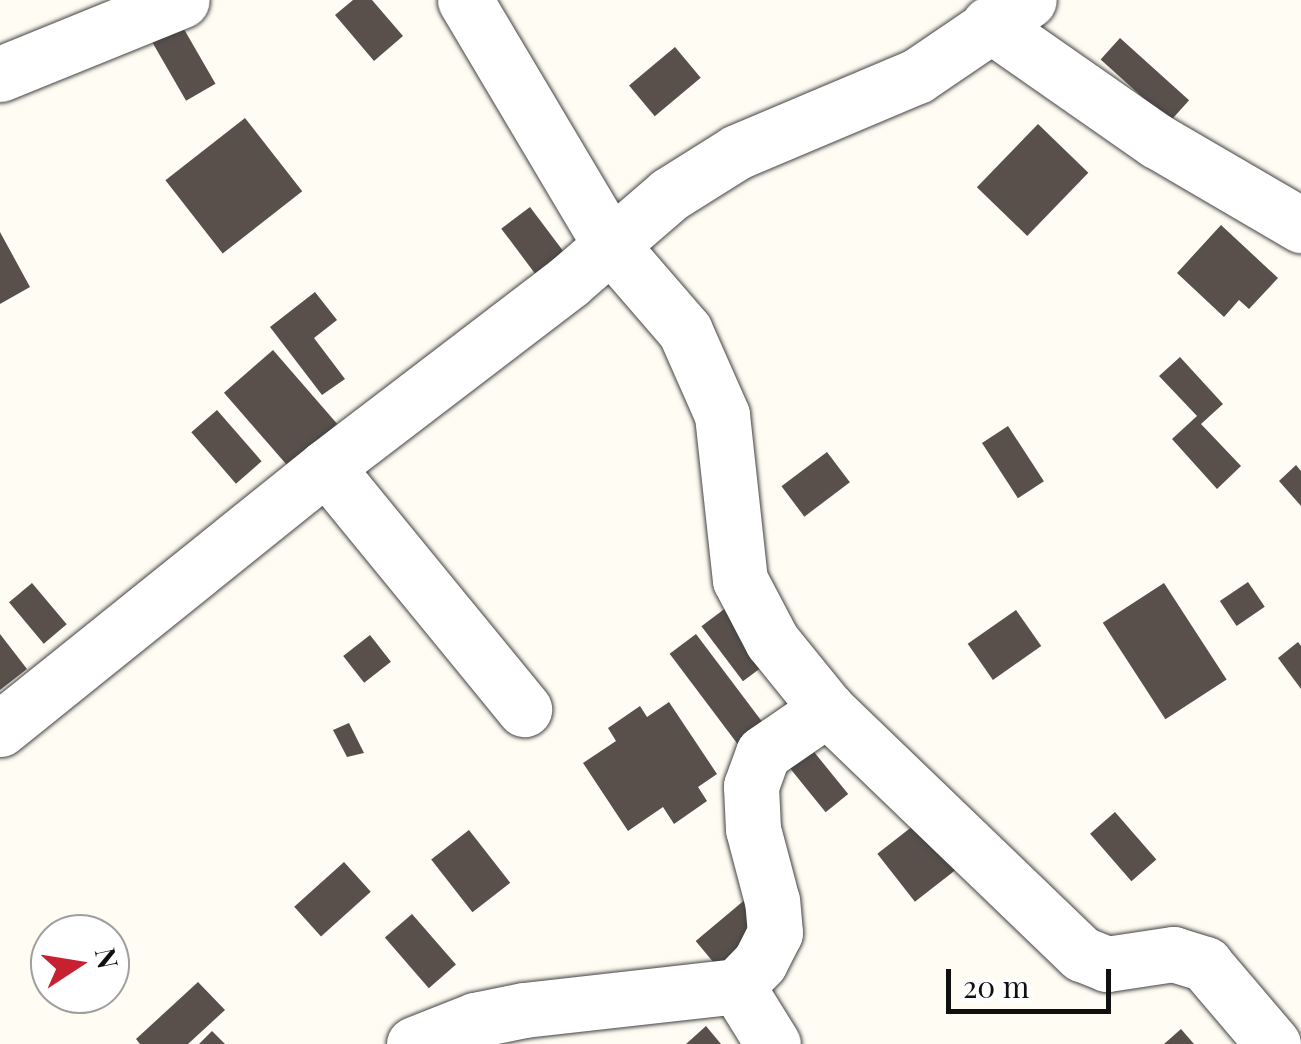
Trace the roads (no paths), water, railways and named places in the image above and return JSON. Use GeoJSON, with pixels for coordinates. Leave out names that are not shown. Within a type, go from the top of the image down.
{"type":"FeatureCollection","features":[{"type":"Feature","properties":{"kind":"street"},"geometry":{"type":"LineString","coordinates":[[0,74],[182,0]]}},
{"type":"Feature","properties":{"kind":"street"},"geometry":{"type":"LineString","coordinates":[[466,0],[610,244],[685,331],[722,415],[740,580],[772,641],[827,708],[1082,954],[1107,964],[1173,954],[1205,964],[1272,1044]]}},
{"type":"Feature","properties":{"kind":"street"},"geometry":{"type":"LineString","coordinates":[[0,728],[326,467],[568,282],[670,194],[738,152],[917,76],[1009,12],[1157,140],[1301,225]]}},
{"type":"Feature","properties":{"kind":"street"},"geometry":{"type":"LineString","coordinates":[[326,467],[524,710]]}},
{"type":"Feature","properties":{"kind":"street"},"geometry":{"type":"LineString","coordinates":[[414,1044],[476,1020],[524,1010],[737,986],[760,962],[775,933],[772,902],[753,829],[751,786],[763,753],[827,708]]}},
{"type":"Feature","properties":{"kind":"street"},"geometry":{"type":"LineString","coordinates":[[737,986],[773,1044]]}}]}
